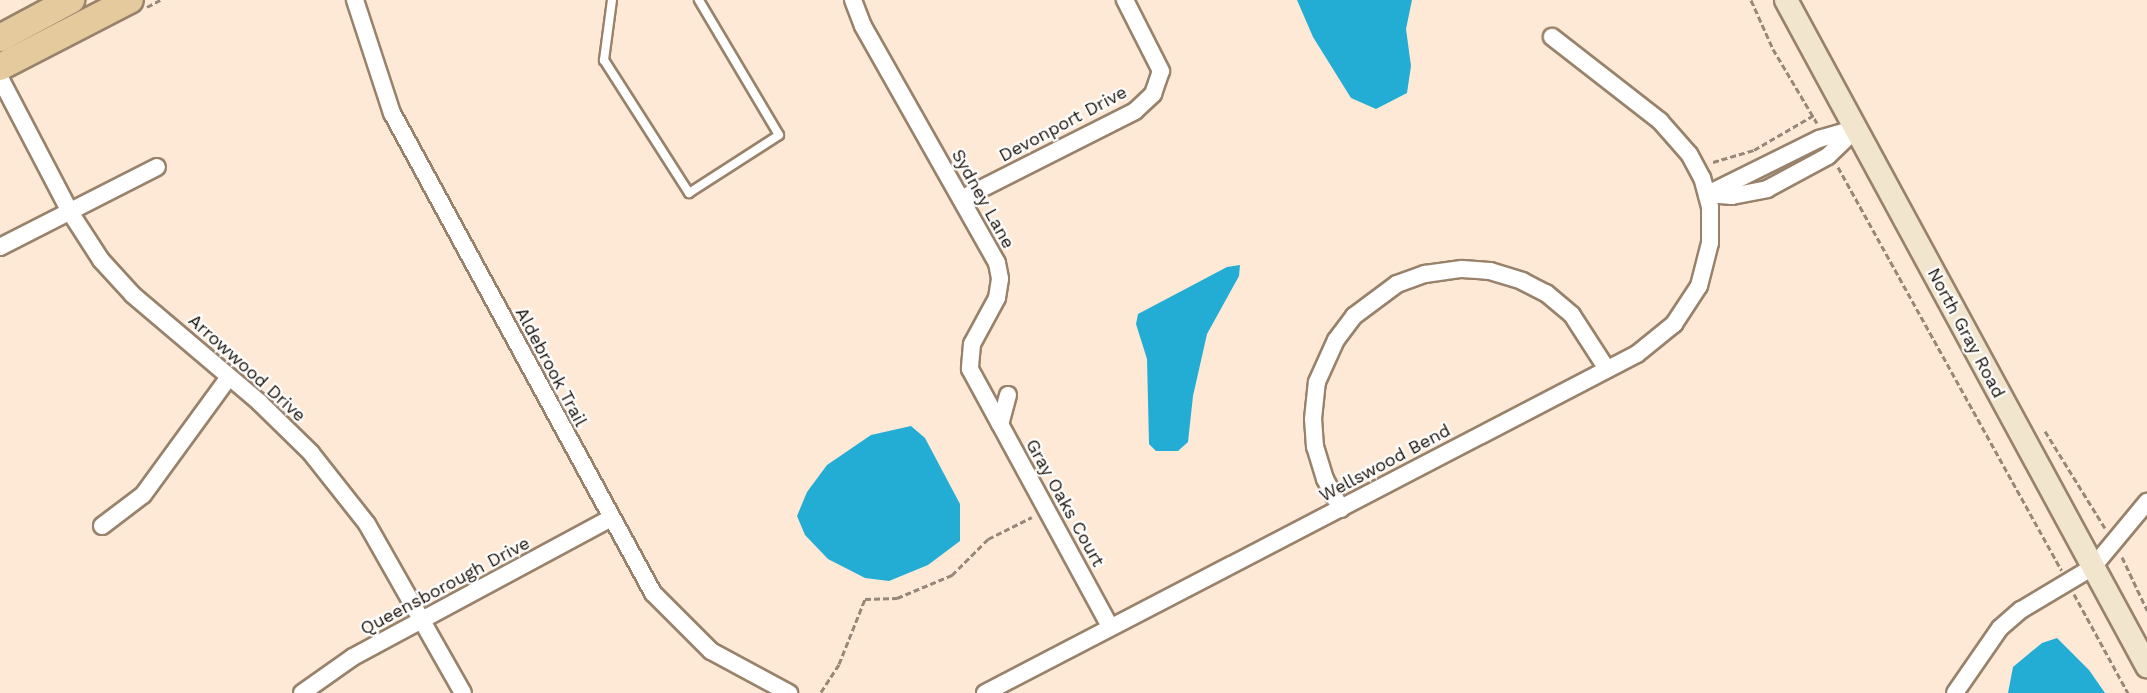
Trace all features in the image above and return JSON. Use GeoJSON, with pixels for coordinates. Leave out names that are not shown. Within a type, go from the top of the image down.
{"type":"FeatureCollection","features":[{"type":"Feature","properties":{"kind":"main road"},"geometry":{"type":"LineString","coordinates":[[0,38],[71,0]]}},
{"type":"Feature","properties":{"kind":"main road"},"geometry":{"type":"LineString","coordinates":[[0,67],[130,0]]}},
{"type":"Feature","properties":{"kind":"street","name":"Aldebrook Trail"},"geometry":{"type":"LineString","coordinates":[[355,0],[393,113],[653,593],[686,630],[711,651],[789,693]]}},
{"type":"Feature","properties":{"kind":"street","name":"Sydney Lane"},"geometry":{"type":"LineString","coordinates":[[853,0],[863,26],[997,263],[1000,279],[997,298],[972,344],[970,369],[1000,424]]}},
{"type":"Feature","properties":{"kind":"street","name":"Devonport Drive"},"geometry":{"type":"LineString","coordinates":[[961,199],[1135,111],[1154,94],[1161,71],[1125,0]]}},
{"type":"Feature","properties":{"kind":"street","name":"North Gray Road"},"geometry":{"type":"LineString","coordinates":[[1786,0],[2147,666]]}},
{"type":"Feature","properties":{"kind":"street"},"geometry":{"type":"LineString","coordinates":[[1552,38],[1671,132],[1689,154],[1708,194],[1819,139],[1856,129]]}},
{"type":"Feature","properties":{"kind":"street","name":"Arrowwood Drive"},"geometry":{"type":"LineString","coordinates":[[0,78],[70,212],[101,260],[133,295],[229,377],[311,453],[347,497],[422,620],[463,693]]}},
{"type":"Feature","properties":{"kind":"street"},"geometry":{"type":"LineString","coordinates":[[0,247],[157,166]]}},
{"type":"Feature","properties":{"kind":"street","name":"Wellswood Bend"},"geometry":{"type":"LineString","coordinates":[[985,693],[1607,369],[1662,336],[1693,300],[1710,243],[1708,194]]}},
{"type":"Feature","properties":{"kind":"street"},"geometry":{"type":"LineString","coordinates":[[1341,509],[1325,479],[1315,447],[1313,419],[1317,382],[1336,340],[1354,316],[1397,284],[1425,274],[1462,269],[1515,278],[1546,293],[1572,315],[1607,369]]}},
{"type":"Feature","properties":{"kind":"street"},"geometry":{"type":"LineString","coordinates":[[102,526],[143,495],[229,377]]}},
{"type":"Feature","properties":{"kind":"street"},"geometry":{"type":"LineString","coordinates":[[1000,424],[1008,394]]}},
{"type":"Feature","properties":{"kind":"street","name":"Gray Oaks Court"},"geometry":{"type":"LineString","coordinates":[[1000,424],[1110,627]]}},
{"type":"Feature","properties":{"kind":"street"},"geometry":{"type":"LineString","coordinates":[[1955,693],[2007,620],[2093,567],[2147,502]]}},
{"type":"Feature","properties":{"kind":"street","name":"Queensborough Drive"},"geometry":{"type":"LineString","coordinates":[[302,693],[338,666],[611,518]]}},
{"type":"Feature","properties":{"kind":"lane"},"geometry":{"type":"LineString","coordinates":[[612,0],[604,60],[689,193],[779,135],[699,0]]}},
{"type":"Feature","properties":{"kind":"path"},"geometry":{"type":"LineString","coordinates":[[1713,162],[1754,150],[1814,115]]}},
{"type":"Feature","properties":{"kind":"path"},"geometry":{"type":"LineString","coordinates":[[1933,334],[2064,575]]}},
{"type":"Feature","properties":{"kind":"path"},"geometry":{"type":"LineString","coordinates":[[2045,431],[2114,543],[2147,610]]}},
{"type":"Feature","properties":{"kind":"path"},"geometry":{"type":"LineString","coordinates":[[821,692],[840,664],[865,599],[897,598],[952,575],[988,539],[1032,517]]}},
{"type":"Feature","properties":{"kind":"path"},"geometry":{"type":"LineString","coordinates":[[2074,594],[2128,693]]}},
{"type":"Feature","properties":{"kind":"water"},"geometry":{"type":"Polygon","coordinates":[[[1297,0],[1412,0],[1406,29],[1411,66],[1407,93],[1376,109],[1351,98],[1313,37],[1297,0]]]}},
{"type":"Feature","properties":{"kind":"water"},"geometry":{"type":"Polygon","coordinates":[[[1240,265],[1239,276],[1207,334],[1193,396],[1188,442],[1178,451],[1156,451],[1149,444],[1147,359],[1136,324],[1138,314],[1227,267],[1240,265]]]}},
{"type":"Feature","properties":{"kind":"water"},"geometry":{"type":"Polygon","coordinates":[[[911,426],[925,438],[960,504],[960,541],[928,565],[889,581],[865,578],[828,559],[805,535],[797,516],[807,492],[827,465],[871,435],[911,426]]]}},
{"type":"Feature","properties":{"kind":"water"},"geometry":{"type":"Polygon","coordinates":[[[2057,638],[2089,670],[2105,693],[2008,693],[2013,667],[2042,643],[2057,638]]]}}]}
